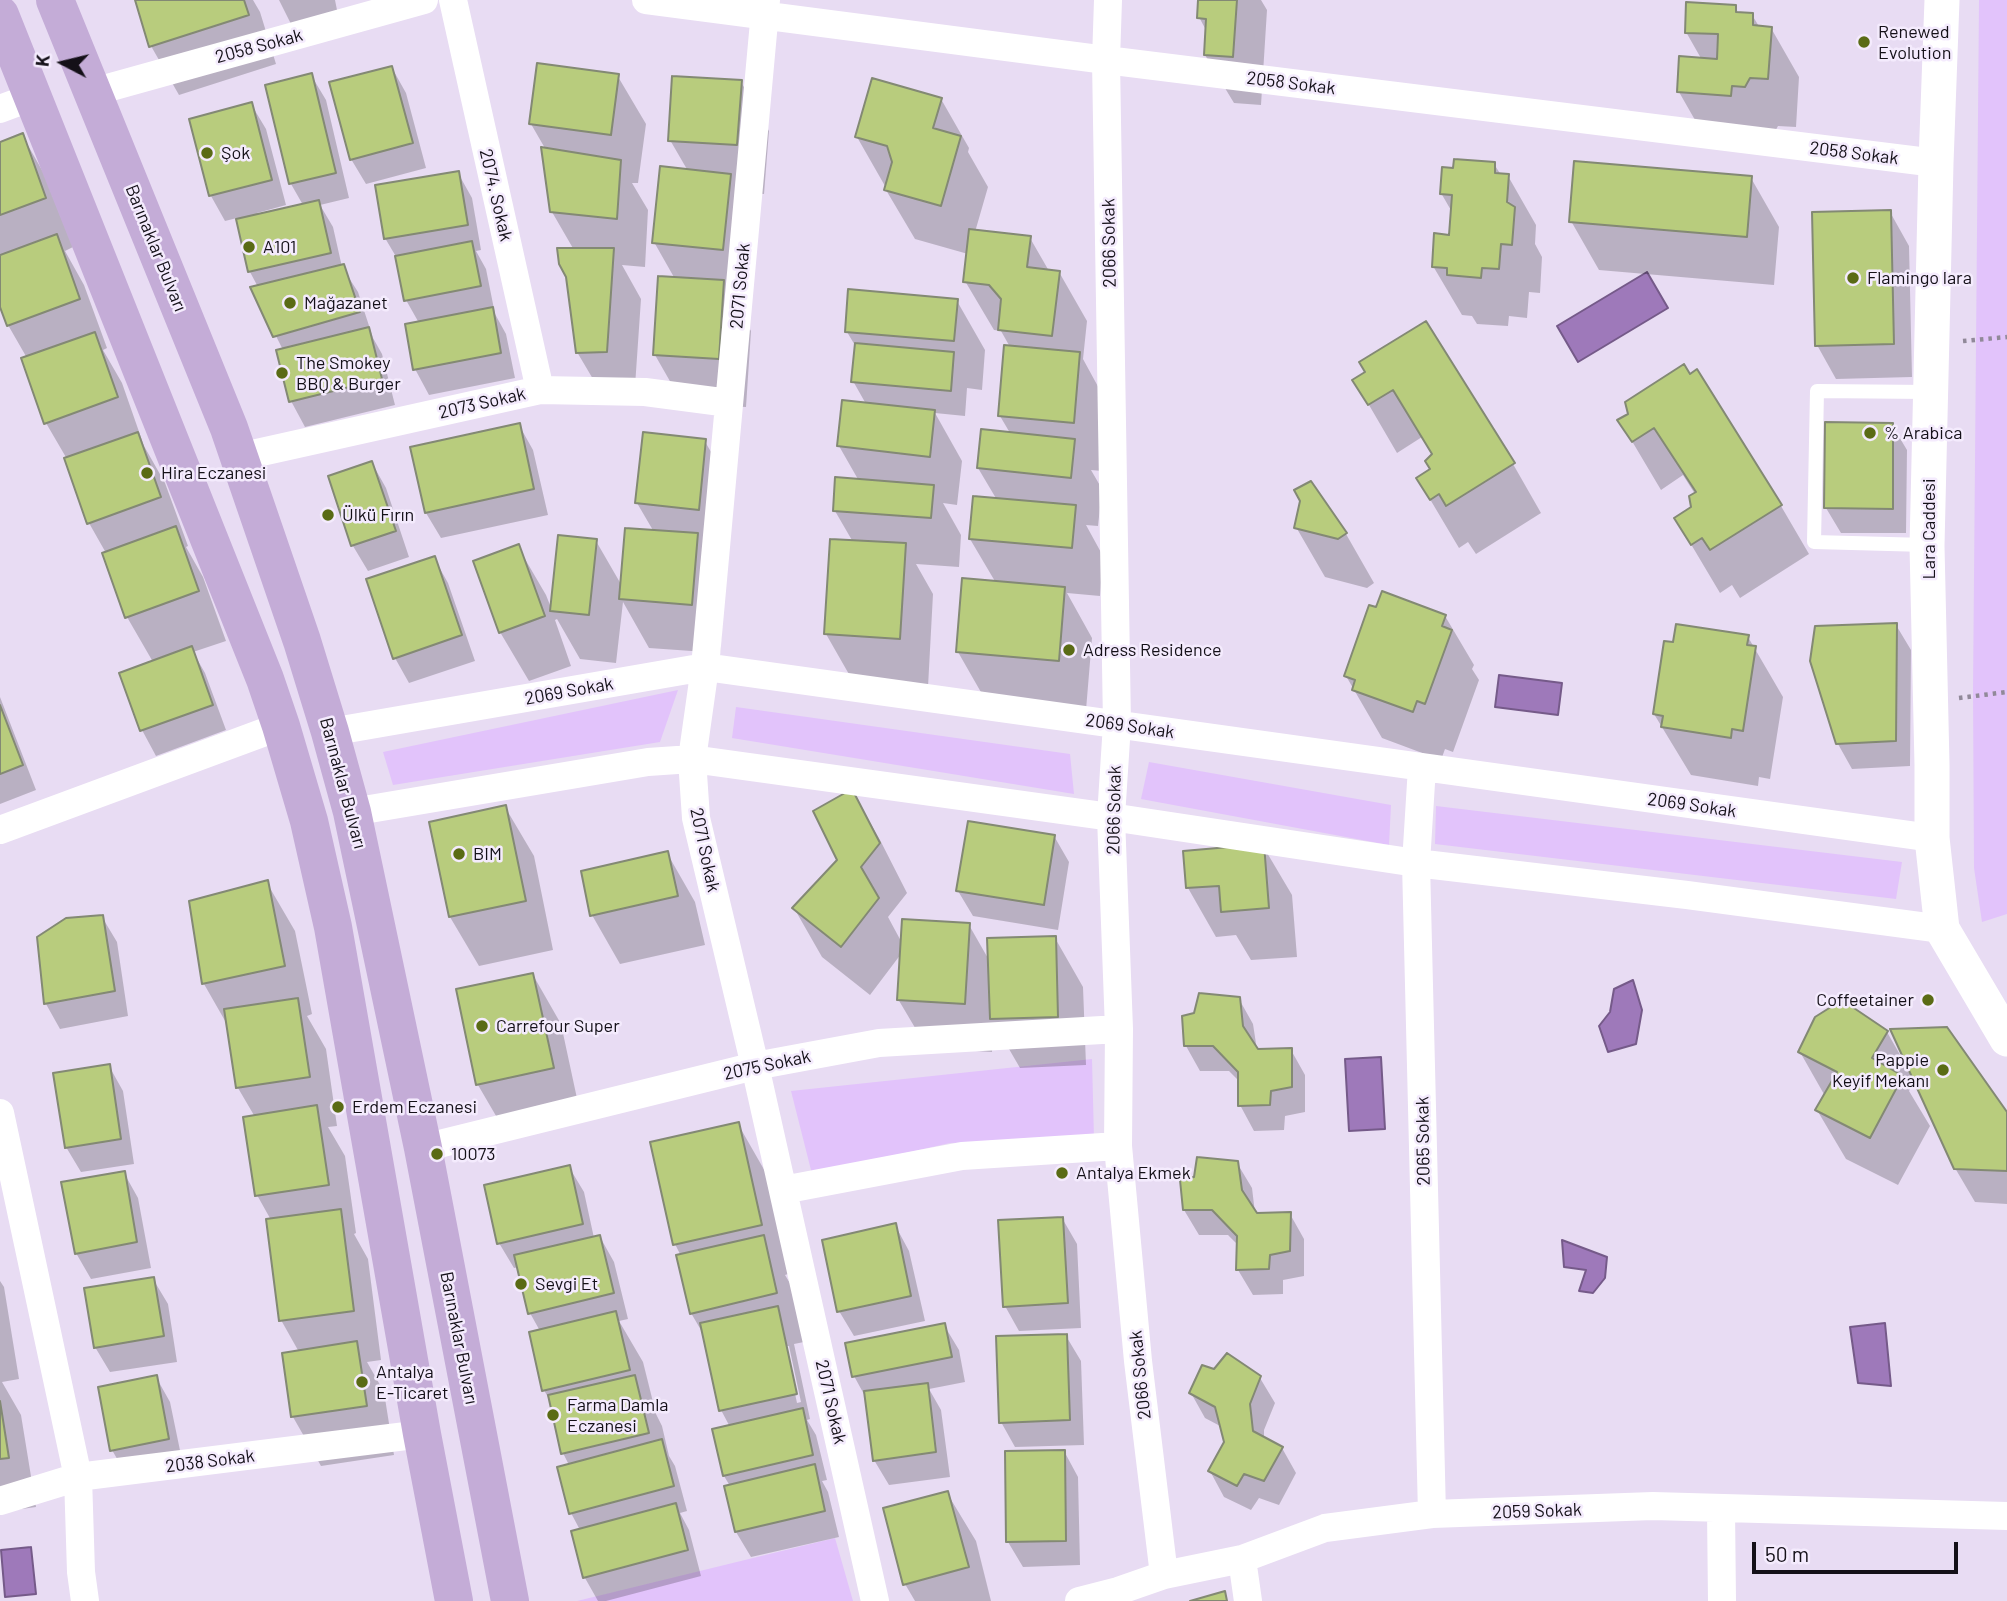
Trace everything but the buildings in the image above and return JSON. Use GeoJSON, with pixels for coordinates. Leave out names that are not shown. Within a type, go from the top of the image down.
{"type":"FeatureCollection","features":[{"type":"Feature","properties":{"kind":"main road","name":"Barınaklar Bulvarı"},"geometry":{"type":"LineString","coordinates":[[55,0],[239,457],[330,732],[352,812],[423,1148],[510,1601]]}},
{"type":"Feature","properties":{"kind":"main road"},"geometry":{"type":"LineString","coordinates":[[0,15],[16,103],[265,679],[309,821],[333,927],[454,1601]]}},
{"type":"Feature","properties":{"kind":"street","name":"2058 Sokak"},"geometry":{"type":"LineString","coordinates":[[93,92],[424,0]]}},
{"type":"Feature","properties":{"kind":"street","name":"2074. Sokak"},"geometry":{"type":"LineString","coordinates":[[453,0],[540,390]]}},
{"type":"Feature","properties":{"kind":"street","name":"2058 Sokak"},"geometry":{"type":"LineString","coordinates":[[646,0],[766,7],[1106,60],[1936,163]]}},
{"type":"Feature","properties":{"kind":"street","name":"2066 Sokak"},"geometry":{"type":"LineString","coordinates":[[1108,0],[1106,60],[1117,724],[1111,817],[1119,1029],[1118,1146],[1138,1361],[1164,1575]]}},
{"type":"Feature","properties":{"kind":"street","name":"Lara Caddesi"},"geometry":{"type":"LineString","coordinates":[[1942,0],[1927,545],[1932,838],[1942,929],[2007,1039]]}},
{"type":"Feature","properties":{"kind":"street","name":"2071 Sokak"},"geometry":{"type":"LineString","coordinates":[[766,7],[705,667],[692,759],[696,818],[755,1066],[875,1601]]}},
{"type":"Feature","properties":{"kind":"street","name":"2073 Sokak"},"geometry":{"type":"LineString","coordinates":[[239,457],[540,390],[645,392],[729,403]]}},
{"type":"Feature","properties":{"kind":"street","name":"2069 Sokak"},"geometry":{"type":"LineString","coordinates":[[330,732],[705,667],[1932,838]]}},
{"type":"Feature","properties":{"kind":"street"},"geometry":{"type":"LineString","coordinates":[[0,830],[281,726]]}},
{"type":"Feature","properties":{"kind":"street"},"geometry":{"type":"LineString","coordinates":[[352,812],[648,762],[692,759],[1111,817],[1416,863],[1942,929]]}},
{"type":"Feature","properties":{"kind":"street","name":"2065 Sokak"},"geometry":{"type":"LineString","coordinates":[[1422,767],[1416,863],[1432,1514]]}},
{"type":"Feature","properties":{"kind":"street","name":"2075 Sokak"},"geometry":{"type":"LineString","coordinates":[[423,1148],[755,1066],[879,1043],[1119,1029]]}},
{"type":"Feature","properties":{"kind":"street"},"geometry":{"type":"LineString","coordinates":[[0,1113],[78,1477],[81,1572],[85,1601]]}},
{"type":"Feature","properties":{"kind":"street"},"geometry":{"type":"LineString","coordinates":[[783,1190],[962,1156],[1118,1146]]}},
{"type":"Feature","properties":{"kind":"street","name":"2038 Sokak"},"geometry":{"type":"LineString","coordinates":[[0,1501],[78,1477],[422,1434]]}},
{"type":"Feature","properties":{"kind":"street","name":"2059 Sokak"},"geometry":{"type":"LineString","coordinates":[[1079,1601],[1119,1596],[1164,1575],[1242,1559],[1325,1528],[1432,1514],[1653,1506],[2007,1516]]}},
{"type":"Feature","properties":{"kind":"street"},"geometry":{"type":"LineString","coordinates":[[1721,1509],[1722,1601]]}},
{"type":"Feature","properties":{"kind":"street"},"geometry":{"type":"LineString","coordinates":[[1242,1559],[1248,1601]]}},
{"type":"Feature","properties":{"kind":"lane"},"geometry":{"type":"LineString","coordinates":[[1927,545],[1814,542],[1817,390],[1931,392]]}},
{"type":"Feature","properties":{"kind":"path"},"geometry":{"type":"LineString","coordinates":[[1958,341],[2007,337]]}},
{"type":"Feature","properties":{"kind":"path"},"geometry":{"type":"LineString","coordinates":[[1955,699],[2007,692]]}},
{"type":"Feature","properties":{"kind":"shaded area"},"geometry":{"type":"Polygon","coordinates":[[[1979,0],[2007,0],[2007,914],[1982,922],[1974,868],[1973,691],[1979,0]]]}},
{"type":"Feature","properties":{"kind":"shaded area"},"geometry":{"type":"Polygon","coordinates":[[[1647,272],[1668,308],[1578,362],[1557,326],[1647,272]]]}},
{"type":"Feature","properties":{"kind":"shaded area"},"geometry":{"type":"Polygon","coordinates":[[[1499,675],[1562,683],[1558,715],[1495,707],[1499,675]]]}},
{"type":"Feature","properties":{"kind":"shaded area"},"geometry":{"type":"Polygon","coordinates":[[[678,690],[660,742],[393,785],[383,752],[678,690]]]}},
{"type":"Feature","properties":{"kind":"shaded area"},"geometry":{"type":"Polygon","coordinates":[[[736,707],[1070,754],[1074,794],[732,738],[736,707]]]}},
{"type":"Feature","properties":{"kind":"shaded area"},"geometry":{"type":"Polygon","coordinates":[[[1149,762],[1391,805],[1389,845],[1141,799],[1149,762]]]}},
{"type":"Feature","properties":{"kind":"shaded area"},"geometry":{"type":"Polygon","coordinates":[[[1436,806],[1902,862],[1896,899],[1435,844],[1436,806]]]}},
{"type":"Feature","properties":{"kind":"shaded area"},"geometry":{"type":"Polygon","coordinates":[[[1633,980],[1642,1010],[1636,1044],[1608,1052],[1599,1026],[1610,1012],[1614,989],[1633,980]]]}},
{"type":"Feature","properties":{"kind":"shaded area"},"geometry":{"type":"Polygon","coordinates":[[[1381,1057],[1385,1129],[1349,1131],[1345,1059],[1381,1057]]]}},
{"type":"Feature","properties":{"kind":"shaded area"},"geometry":{"type":"Polygon","coordinates":[[[1092,1059],[1094,1139],[950,1143],[812,1174],[791,1091],[1092,1059]]]}},
{"type":"Feature","properties":{"kind":"shaded area"},"geometry":{"type":"Polygon","coordinates":[[[1562,1240],[1607,1257],[1605,1278],[1593,1293],[1579,1291],[1586,1270],[1564,1267],[1562,1240]]]}},
{"type":"Feature","properties":{"kind":"shaded area"},"geometry":{"type":"Polygon","coordinates":[[[1885,1323],[1891,1386],[1858,1383],[1850,1327],[1885,1323]]]}},
{"type":"Feature","properties":{"kind":"shaded area"},"geometry":{"type":"Polygon","coordinates":[[[835,1538],[853,1601],[577,1601],[835,1538]]]}},
{"type":"Feature","properties":{"kind":"shaded area"},"geometry":{"type":"Polygon","coordinates":[[[31,1547],[36,1594],[5,1597],[1,1550],[31,1547]]]}},
{"type":"Feature","properties":{"kind":"place","name":"Renewed Evolution"},"geometry":{"type":"Point","coordinates":[1864,42]}},
{"type":"Feature","properties":{"kind":"place","name":"Şok"},"geometry":{"type":"Point","coordinates":[207,153]}},
{"type":"Feature","properties":{"kind":"place","name":"A101"},"geometry":{"type":"Point","coordinates":[249,247]}},
{"type":"Feature","properties":{"kind":"place","name":"Flamingo lara"},"geometry":{"type":"Point","coordinates":[1853,278]}},
{"type":"Feature","properties":{"kind":"place","name":"Mağazanet"},"geometry":{"type":"Point","coordinates":[290,303]}},
{"type":"Feature","properties":{"kind":"place","name":"The Smokey BBQ & Burger"},"geometry":{"type":"Point","coordinates":[282,373]}},
{"type":"Feature","properties":{"kind":"place","name":"% Arabica"},"geometry":{"type":"Point","coordinates":[1870,433]}},
{"type":"Feature","properties":{"kind":"place","name":"Hira Eczanesi"},"geometry":{"type":"Point","coordinates":[147,473]}},
{"type":"Feature","properties":{"kind":"place","name":"Ülkü Fırın"},"geometry":{"type":"Point","coordinates":[328,515]}},
{"type":"Feature","properties":{"kind":"place","name":"Adress Residence"},"geometry":{"type":"Point","coordinates":[1069,650]}},
{"type":"Feature","properties":{"kind":"place","name":"BIM"},"geometry":{"type":"Point","coordinates":[459,854]}},
{"type":"Feature","properties":{"kind":"place","name":"Coffeetainer"},"geometry":{"type":"Point","coordinates":[1928,1000]}},
{"type":"Feature","properties":{"kind":"place","name":"Carrefour Super"},"geometry":{"type":"Point","coordinates":[482,1026]}},
{"type":"Feature","properties":{"kind":"place","name":"Pappie Keyif Mekanı"},"geometry":{"type":"Point","coordinates":[1943,1070]}},
{"type":"Feature","properties":{"kind":"place","name":"Erdem Eczanesi"},"geometry":{"type":"Point","coordinates":[338,1107]}},
{"type":"Feature","properties":{"kind":"place","name":"10073"},"geometry":{"type":"Point","coordinates":[437,1154]}},
{"type":"Feature","properties":{"kind":"place","name":"Antalya Ekmek"},"geometry":{"type":"Point","coordinates":[1062,1173]}},
{"type":"Feature","properties":{"kind":"place","name":"Sevgi Et"},"geometry":{"type":"Point","coordinates":[521,1284]}},
{"type":"Feature","properties":{"kind":"place","name":"Antalya E-Ticaret"},"geometry":{"type":"Point","coordinates":[362,1382]}},
{"type":"Feature","properties":{"kind":"place","name":"Farma Damla Eczanesi"},"geometry":{"type":"Point","coordinates":[553,1415]}}]}
